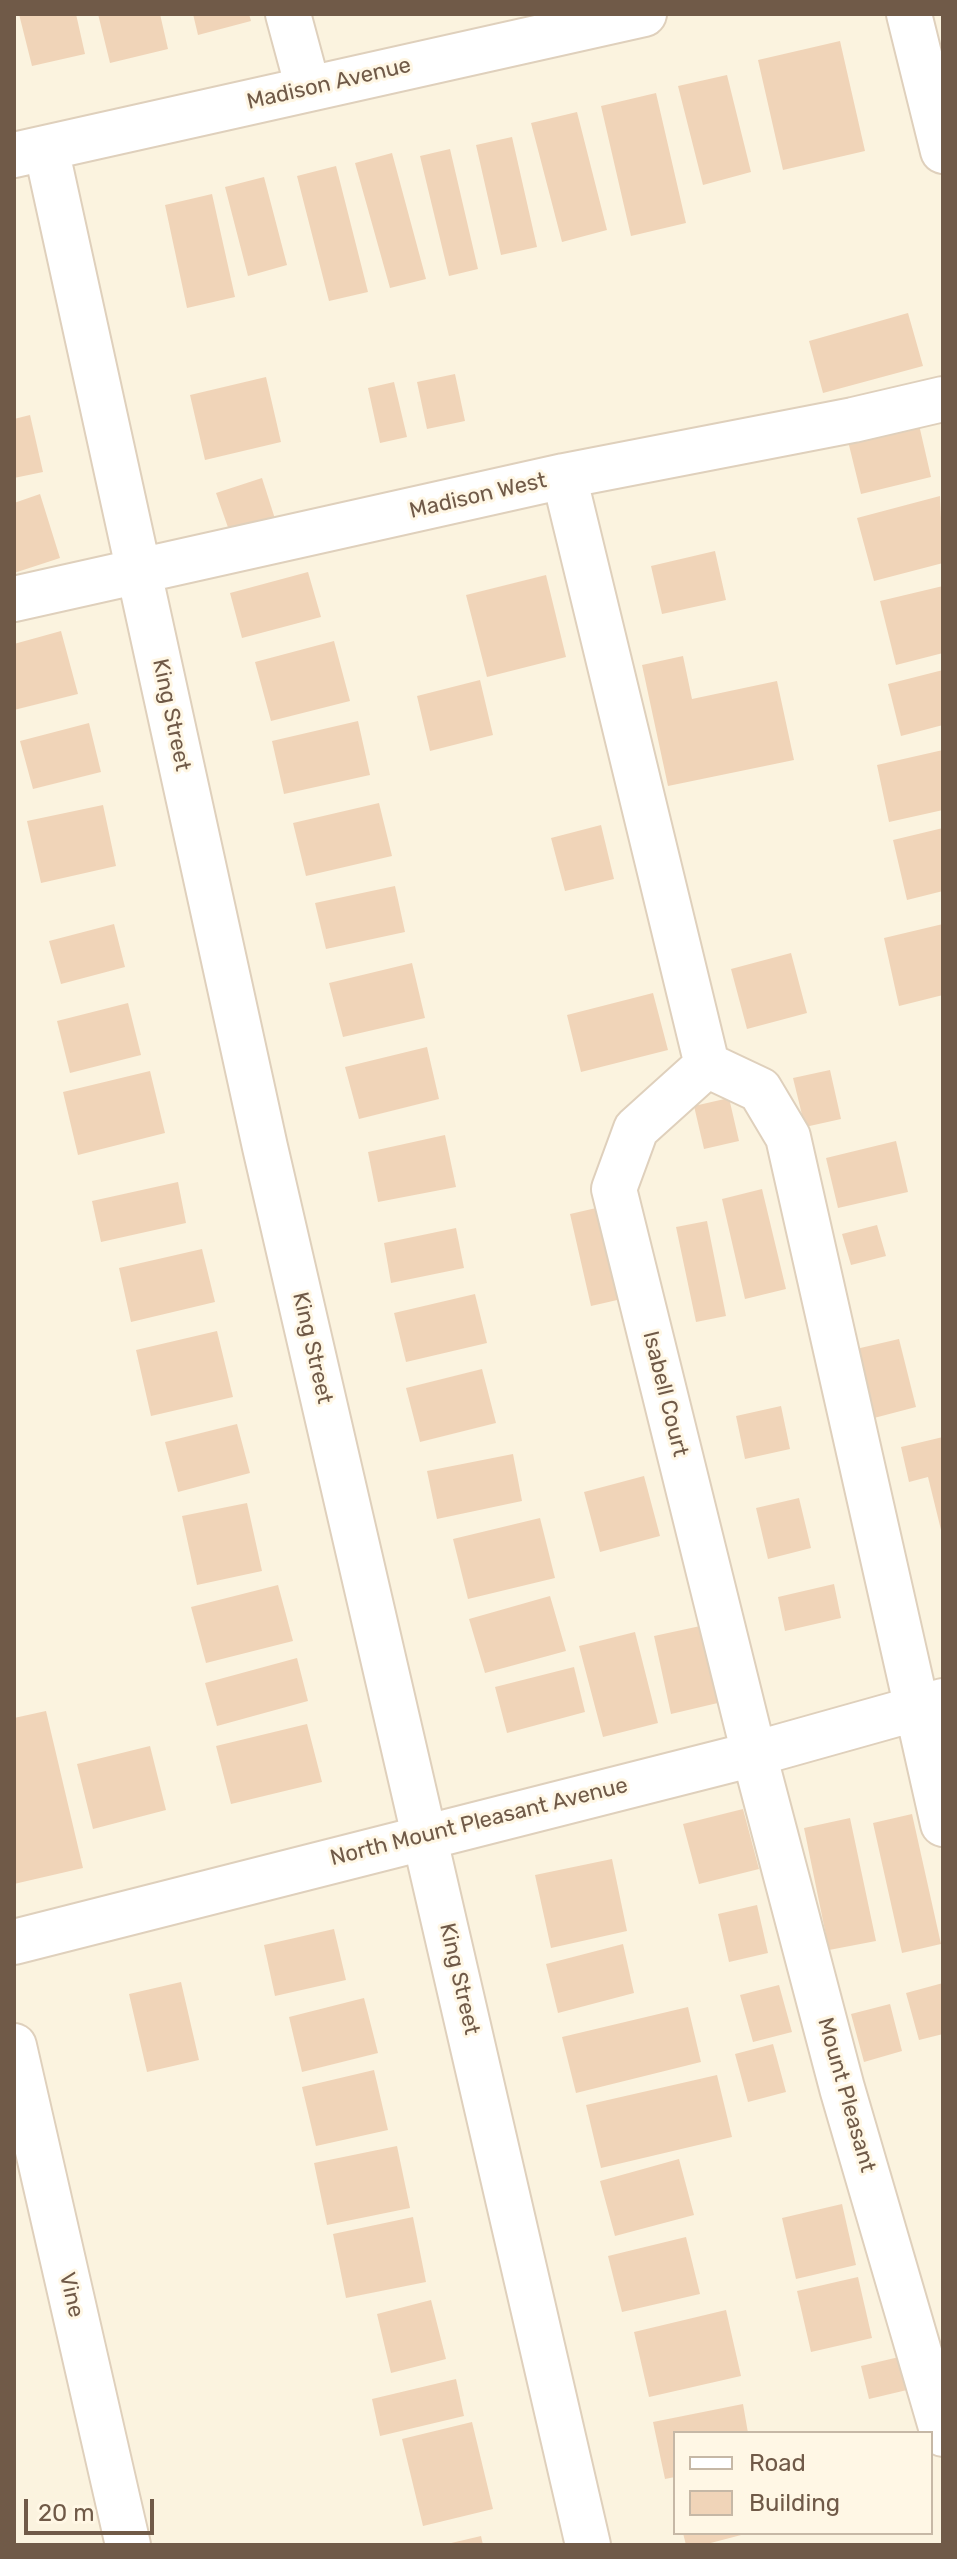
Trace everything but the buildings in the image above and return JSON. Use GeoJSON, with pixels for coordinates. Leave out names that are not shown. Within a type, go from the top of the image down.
{"type":"FeatureCollection","features":[{"type":"Feature","properties":{"kind":"street"},"geometry":{"type":"LineString","coordinates":[[288,14],[308,88]]}},
{"type":"Feature","properties":{"kind":"street","name":"Madison Avenue"},"geometry":{"type":"LineString","coordinates":[[30,151],[644,14]]}},
{"type":"Feature","properties":{"kind":"street"},"geometry":{"type":"LineString","coordinates":[[909,14],[943,151]]}},
{"type":"Feature","properties":{"kind":"street","name":"King Street"},"geometry":{"type":"LineString","coordinates":[[30,151],[139,572],[265,1147],[588,2545]]}},
{"type":"Feature","properties":{"kind":"street","name":"Madison West"},"geometry":{"type":"LineString","coordinates":[[14,599],[564,476],[853,420],[943,399]]}},
{"type":"Feature","properties":{"kind":"street"},"geometry":{"type":"LineString","coordinates":[[564,476],[707,1065],[760,1090],[788,1137],[930,1705],[943,1824]]}},
{"type":"Feature","properties":{"kind":"street","name":"Isabell Court"},"geometry":{"type":"LineString","coordinates":[[707,1065],[636,1129],[614,1189],[754,1754]]}},
{"type":"Feature","properties":{"kind":"street","name":"North Mount Pleasant Avenue"},"geometry":{"type":"LineString","coordinates":[[14,1942],[754,1754],[930,1705]]}},
{"type":"Feature","properties":{"kind":"street","name":"Mount Pleasant"},"geometry":{"type":"LineString","coordinates":[[754,1754],[842,2088],[930,2345],[943,2434]]}},
{"type":"Feature","properties":{"kind":"street","name":"Vine"},"geometry":{"type":"LineString","coordinates":[[14,2046],[128,2545]]}}]}
